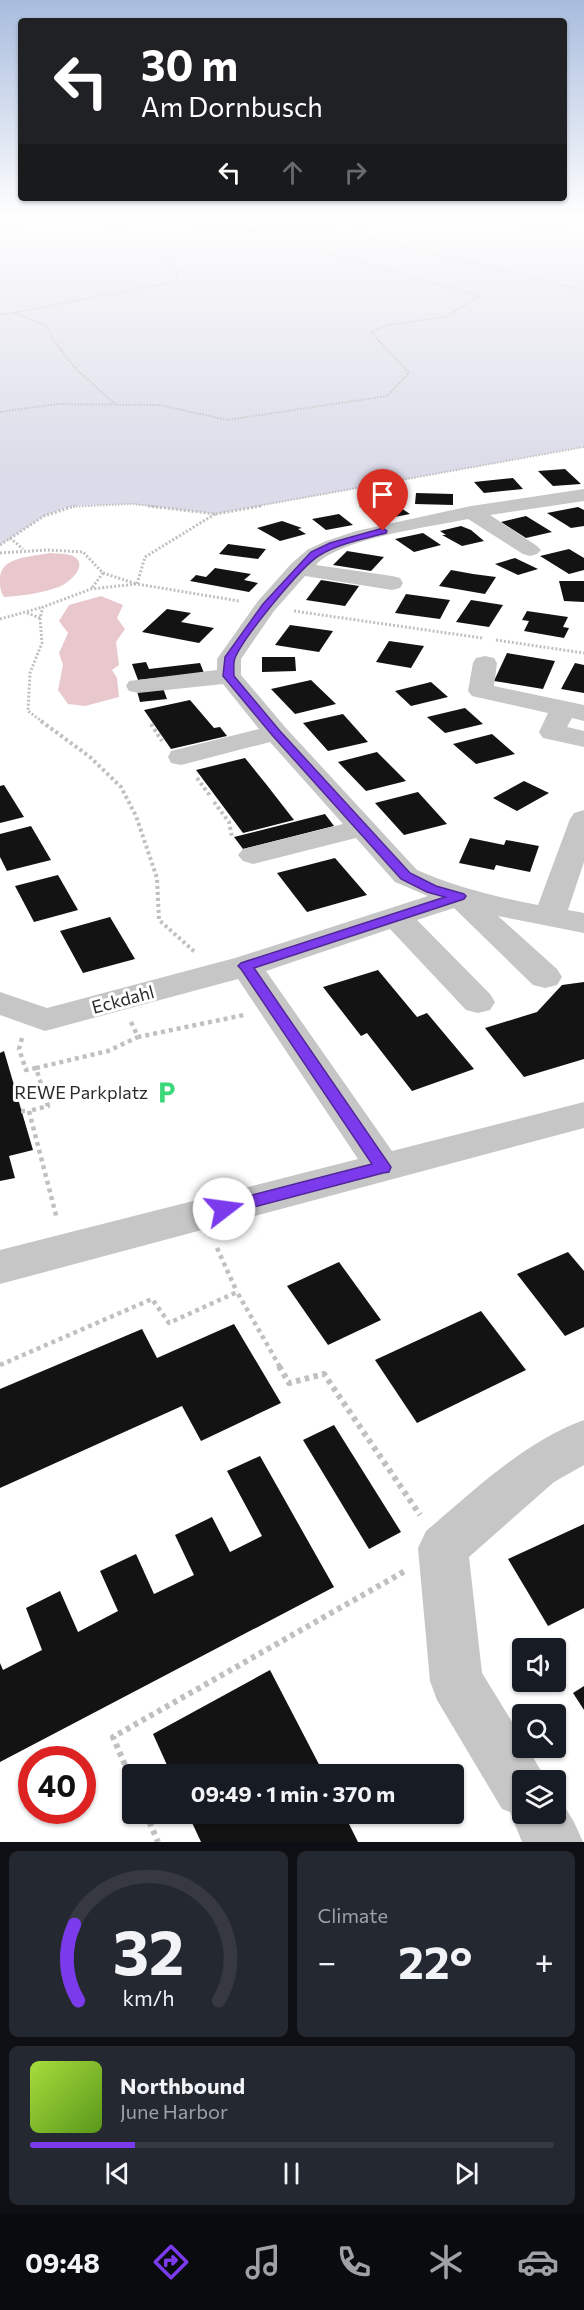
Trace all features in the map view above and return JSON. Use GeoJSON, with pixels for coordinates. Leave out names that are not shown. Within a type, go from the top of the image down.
{"type":"FeatureCollection","features":[{"type":"Feature","properties":{"kind":"street"},"geometry":{"type":"LineString","coordinates":[[584,495],[471,512],[356,537],[314,554],[266,606],[229,659],[228,676],[276,733],[405,876],[432,889],[584,923]]}},
{"type":"Feature","properties":{"kind":"street"},"geometry":{"type":"LineString","coordinates":[[471,512],[530,550]]}},
{"type":"Feature","properties":{"kind":"street"},"geometry":{"type":"LineString","coordinates":[[298,569],[392,583]]}},
{"type":"Feature","properties":{"kind":"street"},"geometry":{"type":"LineString","coordinates":[[485,663],[481,691],[573,711]]}},
{"type":"Feature","properties":{"kind":"street"},"geometry":{"type":"LineString","coordinates":[[138,686],[228,676]]}},
{"type":"Feature","properties":{"kind":"street"},"geometry":{"type":"LineString","coordinates":[[573,711],[552,732],[584,739]]}},
{"type":"Feature","properties":{"kind":"street"},"geometry":{"type":"LineString","coordinates":[[181,757],[276,733]]}},
{"type":"Feature","properties":{"kind":"street"},"geometry":{"type":"LineString","coordinates":[[550,916],[584,819]]}},
{"type":"Feature","properties":{"kind":"street"},"geometry":{"type":"LineString","coordinates":[[253,855],[362,828]]}},
{"type":"Feature","properties":{"kind":"street"},"geometry":{"type":"LineString","coordinates":[[459,896],[545,977]]}},
{"type":"Feature","properties":{"kind":"street","name":"Eckdahl"},"geometry":{"type":"LineString","coordinates":[[1,1002],[45,1020],[233,970],[459,896]]}},
{"type":"Feature","properties":{"kind":"street"},"geometry":{"type":"LineString","coordinates":[[395,916],[478,1002]]}},
{"type":"Feature","properties":{"kind":"street"},"geometry":{"type":"LineString","coordinates":[[233,970],[383,1167]]}},
{"type":"Feature","properties":{"kind":"street"},"geometry":{"type":"LineString","coordinates":[[0,1267],[575,1117]]}},
{"type":"Feature","properties":{"kind":"street"},"geometry":{"type":"LineString","coordinates":[[512,1773],[456,1681],[444,1548],[537,1467],[584,1441]]}},
{"type":"Feature","properties":{"kind":"street"},"geometry":{"type":"LineString","coordinates":[[543,1824],[554,1842]]}},
{"type":"Feature","properties":{"kind":"path"},"geometry":{"type":"LineString","coordinates":[[0,314],[70,302]]}},
{"type":"Feature","properties":{"kind":"path"},"geometry":{"type":"LineString","coordinates":[[0,412],[57,404],[160,405],[226,420],[387,396],[409,373],[371,332],[388,325],[445,317],[470,302]]}},
{"type":"Feature","properties":{"kind":"path"},"geometry":{"type":"LineString","coordinates":[[14,313],[47,326],[51,338],[81,375],[115,405]]}},
{"type":"Feature","properties":{"kind":"path"},"geometry":{"type":"LineString","coordinates":[[0,545],[44,516],[70,506],[132,504],[216,514],[584,447]]}},
{"type":"Feature","properties":{"kind":"path"},"geometry":{"type":"LineString","coordinates":[[137,584],[145,557],[216,514]]}},
{"type":"Feature","properties":{"kind":"path"},"geometry":{"type":"LineString","coordinates":[[10,538],[24,550]]}},
{"type":"Feature","properties":{"kind":"path"},"geometry":{"type":"LineString","coordinates":[[0,553],[24,550],[79,551],[90,558],[103,573],[137,584],[266,606],[584,653]]}},
{"type":"Feature","properties":{"kind":"path"},"geometry":{"type":"LineString","coordinates":[[90,589],[103,573]]}},
{"type":"Feature","properties":{"kind":"path"},"geometry":{"type":"LineString","coordinates":[[0,619],[43,607],[90,589],[137,584]]}},
{"type":"Feature","properties":{"kind":"path"},"geometry":{"type":"LineString","coordinates":[[43,607],[40,618],[42,644],[30,673],[28,711],[90,757],[121,786],[136,816],[157,879],[159,920],[233,970]]}},
{"type":"Feature","properties":{"kind":"path"},"geometry":{"type":"LineString","coordinates":[[27,612],[40,618]]}},
{"type":"Feature","properties":{"kind":"path"},"geometry":{"type":"LineString","coordinates":[[214,802],[229,822],[232,838],[245,856],[253,855]]}},
{"type":"Feature","properties":{"kind":"path"},"geometry":{"type":"LineString","coordinates":[[24,1032],[19,1049],[26,1070],[108,1051],[138,1037],[244,1015]]}},
{"type":"Feature","properties":{"kind":"path"},"geometry":{"type":"LineString","coordinates":[[130,1020],[138,1037]]}},
{"type":"Feature","properties":{"kind":"path"},"geometry":{"type":"LineString","coordinates":[[21,1111],[48,1106],[36,1068]]}},
{"type":"Feature","properties":{"kind":"path"},"geometry":{"type":"LineString","coordinates":[[28,1111],[56,1214]]}},
{"type":"Feature","properties":{"kind":"path"},"geometry":{"type":"LineString","coordinates":[[125,1764],[113,1737],[444,1548],[324,1374],[289,1383],[237,1292],[217,1248]]}},
{"type":"Feature","properties":{"kind":"path"},"geometry":{"type":"LineString","coordinates":[[0,1365],[152,1299],[169,1323],[237,1292]]}},
{"type":"Feature","properties":{"kind":"path"},"geometry":{"type":"LineString","coordinates":[[150,1824],[158,1842]]}},
{"type":"Feature","properties":{"kind":"shaded area"},"geometry":{"type":"Polygon","coordinates":[[[0,302],[584,302],[584,447],[216,514],[132,504],[71,506],[44,516],[0,545],[0,302]]]}},
{"type":"Feature","properties":{"kind":"shaded area"},"geometry":{"type":"Polygon","coordinates":[[[50,553],[71,555],[78,560],[79,569],[72,578],[52,589],[4,597],[0,588],[0,579],[1,571],[5,566],[18,559],[50,553]]]}},
{"type":"Feature","properties":{"kind":"shaded area"},"geometry":{"type":"Polygon","coordinates":[[[101,596],[123,605],[117,618],[125,629],[116,642],[119,665],[112,670],[117,678],[119,697],[85,706],[68,704],[58,690],[63,665],[59,653],[68,633],[59,621],[69,605],[101,596]]]}},
{"type":"Feature","properties":{"kind":"building"},"geometry":{"type":"Polygon","coordinates":[[[565,469],[581,484],[553,486],[538,471],[565,469]]]}},
{"type":"Feature","properties":{"kind":"building"},"geometry":{"type":"Polygon","coordinates":[[[513,478],[523,489],[484,493],[474,482],[513,478]]]}},
{"type":"Feature","properties":{"kind":"building"},"geometry":{"type":"Polygon","coordinates":[[[416,493],[453,494],[453,505],[415,504],[416,493]]]}},
{"type":"Feature","properties":{"kind":"building"},"geometry":{"type":"Polygon","coordinates":[[[389,500],[410,514],[379,520],[359,506],[389,500]]]}},
{"type":"Feature","properties":{"kind":"building"},"geometry":{"type":"Polygon","coordinates":[[[578,507],[584,510],[584,526],[571,528],[547,513],[578,507]]]}},
{"type":"Feature","properties":{"kind":"building"},"geometry":{"type":"Polygon","coordinates":[[[339,514],[353,525],[326,530],[312,519],[339,514]]]}},
{"type":"Feature","properties":{"kind":"building"},"geometry":{"type":"Polygon","coordinates":[[[526,516],[552,532],[526,538],[501,522],[526,516]]]}},
{"type":"Feature","properties":{"kind":"building"},"geometry":{"type":"Polygon","coordinates":[[[282,521],[302,528],[298,529],[306,534],[280,541],[257,528],[282,521]]]}},
{"type":"Feature","properties":{"kind":"building"},"geometry":{"type":"Polygon","coordinates":[[[461,526],[471,530],[484,541],[462,546],[442,535],[446,535],[440,531],[461,526]]]}},
{"type":"Feature","properties":{"kind":"building"},"geometry":{"type":"Polygon","coordinates":[[[423,533],[441,545],[414,552],[395,539],[423,533]]]}},
{"type":"Feature","properties":{"kind":"building"},"geometry":{"type":"Polygon","coordinates":[[[228,544],[266,549],[258,559],[219,554],[228,544]]]}},
{"type":"Feature","properties":{"kind":"building"},"geometry":{"type":"Polygon","coordinates":[[[569,549],[584,558],[584,570],[569,574],[540,556],[569,549]]]}},
{"type":"Feature","properties":{"kind":"building"},"geometry":{"type":"Polygon","coordinates":[[[347,551],[384,557],[371,571],[333,565],[347,551]]]}},
{"type":"Feature","properties":{"kind":"building"},"geometry":{"type":"Polygon","coordinates":[[[515,558],[538,569],[518,575],[495,564],[515,558]]]}},
{"type":"Feature","properties":{"kind":"building"},"geometry":{"type":"Polygon","coordinates":[[[215,568],[251,574],[244,580],[258,583],[249,592],[190,581],[196,575],[206,577],[215,568]]]}},
{"type":"Feature","properties":{"kind":"building"},"geometry":{"type":"Polygon","coordinates":[[[451,570],[496,577],[485,594],[439,586],[451,570]]]}},
{"type":"Feature","properties":{"kind":"building"},"geometry":{"type":"Polygon","coordinates":[[[321,580],[359,586],[345,606],[306,600],[321,580]]]}},
{"type":"Feature","properties":{"kind":"building"},"geometry":{"type":"Polygon","coordinates":[[[559,581],[584,581],[584,602],[564,601],[559,581]]]}},
{"type":"Feature","properties":{"kind":"building"},"geometry":{"type":"Polygon","coordinates":[[[406,594],[450,600],[440,619],[395,613],[406,594]]]}},
{"type":"Feature","properties":{"kind":"building"},"geometry":{"type":"Polygon","coordinates":[[[471,600],[503,605],[489,627],[456,622],[471,600]]]}},
{"type":"Feature","properties":{"kind":"building"},"geometry":{"type":"Polygon","coordinates":[[[167,609],[191,613],[181,622],[214,628],[199,643],[142,632],[167,609]]]}},
{"type":"Feature","properties":{"kind":"building"},"geometry":{"type":"Polygon","coordinates":[[[527,611],[568,617],[563,627],[569,628],[564,638],[524,631],[529,621],[522,620],[527,611]]]}},
{"type":"Feature","properties":{"kind":"building"},"geometry":{"type":"Polygon","coordinates":[[[290,625],[333,631],[319,652],[275,645],[290,625]]]}},
{"type":"Feature","properties":{"kind":"building"},"geometry":{"type":"Polygon","coordinates":[[[389,641],[424,646],[411,668],[376,662],[389,641]]]}},
{"type":"Feature","properties":{"kind":"building"},"geometry":{"type":"Polygon","coordinates":[[[507,653],[555,661],[543,689],[494,681],[507,653]]]}},
{"type":"Feature","properties":{"kind":"building"},"geometry":{"type":"Polygon","coordinates":[[[262,657],[295,657],[296,671],[262,672],[262,657]]]}},
{"type":"Feature","properties":{"kind":"building"},"geometry":{"type":"Polygon","coordinates":[[[146,662],[149,669],[200,663],[204,673],[138,680],[132,664],[146,662]]]}},
{"type":"Feature","properties":{"kind":"building"},"geometry":{"type":"Polygon","coordinates":[[[575,663],[584,665],[584,693],[561,689],[575,663]]]}},
{"type":"Feature","properties":{"kind":"building"},"geometry":{"type":"Polygon","coordinates":[[[311,680],[336,704],[295,714],[271,689],[311,680]]]}},
{"type":"Feature","properties":{"kind":"building"},"geometry":{"type":"Polygon","coordinates":[[[431,682],[448,697],[411,706],[395,691],[431,682]]]}},
{"type":"Feature","properties":{"kind":"building"},"geometry":{"type":"Polygon","coordinates":[[[163,688],[167,699],[140,702],[137,691],[163,688]]]}},
{"type":"Feature","properties":{"kind":"building"},"geometry":{"type":"Polygon","coordinates":[[[190,700],[214,728],[220,727],[227,736],[171,749],[144,710],[190,700]]]}},
{"type":"Feature","properties":{"kind":"building"},"geometry":{"type":"Polygon","coordinates":[[[465,708],[483,724],[445,733],[427,717],[465,708]]]}},
{"type":"Feature","properties":{"kind":"building"},"geometry":{"type":"Polygon","coordinates":[[[343,714],[368,742],[328,751],[303,723],[343,714]]]}},
{"type":"Feature","properties":{"kind":"building"},"geometry":{"type":"Polygon","coordinates":[[[492,734],[515,754],[476,764],[453,744],[492,734]]]}},
{"type":"Feature","properties":{"kind":"building"},"geometry":{"type":"Polygon","coordinates":[[[377,752],[406,781],[366,791],[338,762],[377,752]]]}},
{"type":"Feature","properties":{"kind":"building"},"geometry":{"type":"Polygon","coordinates":[[[245,758],[294,820],[243,833],[196,770],[245,758]]]}},
{"type":"Feature","properties":{"kind":"building"},"geometry":{"type":"Polygon","coordinates":[[[524,781],[549,793],[517,811],[493,798],[524,781]]]}},
{"type":"Feature","properties":{"kind":"building"},"geometry":{"type":"Polygon","coordinates":[[[4,785],[24,817],[0,823],[0,786],[4,785]]]}},
{"type":"Feature","properties":{"kind":"building"},"geometry":{"type":"Polygon","coordinates":[[[418,792],[447,824],[404,835],[375,803],[418,792]]]}},
{"type":"Feature","properties":{"kind":"building"},"geometry":{"type":"Polygon","coordinates":[[[325,814],[334,826],[243,849],[234,837],[325,814]]]}},
{"type":"Feature","properties":{"kind":"building"},"geometry":{"type":"Polygon","coordinates":[[[31,826],[51,860],[7,871],[0,857],[0,834],[31,826]]]}},
{"type":"Feature","properties":{"kind":"building"},"geometry":{"type":"Polygon","coordinates":[[[470,838],[504,845],[506,840],[539,846],[530,872],[496,865],[494,870],[459,863],[470,838]]]}},
{"type":"Feature","properties":{"kind":"building"},"geometry":{"type":"Polygon","coordinates":[[[335,858],[367,895],[307,912],[277,873],[335,858]]]}},
{"type":"Feature","properties":{"kind":"building"},"geometry":{"type":"Polygon","coordinates":[[[58,875],[78,910],[34,922],[15,886],[58,875]]]}},
{"type":"Feature","properties":{"kind":"building"},"geometry":{"type":"Polygon","coordinates":[[[110,917],[135,959],[83,973],[60,931],[110,917]]]}},
{"type":"Feature","properties":{"kind":"building"},"geometry":{"type":"Polygon","coordinates":[[[378,970],[417,1017],[427,1013],[474,1069],[412,1091],[367,1033],[361,1036],[323,987],[378,970]]]}},
{"type":"Feature","properties":{"kind":"building"},"geometry":{"type":"Polygon","coordinates":[[[584,982],[584,1059],[524,1077],[485,1028],[537,1012],[562,985],[584,982]]]}},
{"type":"Feature","properties":{"kind":"building"},"geometry":{"type":"Polygon","coordinates":[[[4,1051],[33,1150],[9,1156],[15,1178],[0,1181],[0,1053],[4,1051]]]}},
{"type":"Feature","properties":{"kind":"building"},"geometry":{"type":"Polygon","coordinates":[[[568,1252],[584,1271],[584,1327],[565,1336],[517,1274],[568,1252]]]}},
{"type":"Feature","properties":{"kind":"building"},"geometry":{"type":"Polygon","coordinates":[[[339,1262],[381,1320],[328,1345],[287,1286],[339,1262]]]}},
{"type":"Feature","properties":{"kind":"building"},"geometry":{"type":"Polygon","coordinates":[[[481,1311],[526,1370],[417,1423],[375,1360],[481,1311]]]}},
{"type":"Feature","properties":{"kind":"building"},"geometry":{"type":"Polygon","coordinates":[[[234,1324],[281,1403],[201,1441],[182,1406],[0,1488],[0,1389],[142,1329],[157,1358],[234,1324]]]}},
{"type":"Feature","properties":{"kind":"building"},"geometry":{"type":"Polygon","coordinates":[[[334,1425],[401,1532],[369,1549],[303,1440],[334,1425]]]}},
{"type":"Feature","properties":{"kind":"building"},"geometry":{"type":"Polygon","coordinates":[[[260,1456],[334,1587],[31,1746],[18,1746],[18,1753],[0,1762],[0,1663],[3,1670],[42,1650],[26,1608],[60,1591],[78,1632],[118,1611],[100,1571],[136,1554],[154,1594],[194,1575],[175,1535],[212,1517],[230,1552],[262,1536],[227,1471],[260,1456]]]}},
{"type":"Feature","properties":{"kind":"building"},"geometry":{"type":"Polygon","coordinates":[[[584,1524],[584,1608],[548,1626],[508,1559],[584,1524]]]}},
{"type":"Feature","properties":{"kind":"building"},"geometry":{"type":"Polygon","coordinates":[[[270,1670],[319,1764],[166,1764],[153,1734],[270,1670]]]}},
{"type":"Feature","properties":{"kind":"building"},"geometry":{"type":"Polygon","coordinates":[[[584,1686],[584,1710],[573,1693],[584,1686]]]}},
{"type":"Feature","properties":{"kind":"building"},"geometry":{"type":"Polygon","coordinates":[[[193,1824],[349,1824],[358,1842],[201,1842],[193,1824]]]}},
{"type":"Feature","properties":{"kind":"place","name":"REWE Parkplatz"},"geometry":{"type":"Point","coordinates":[166,1093]}},
{"type":"Feature","properties":{"kind":"route"},"geometry":{"type":"LineString","coordinates":[[224,1209],[383,1167],[246,966],[459,896],[432,889],[405,876],[276,733],[228,676],[229,659],[253,624],[298,569],[314,554],[356,537],[383,531]]}}]}
